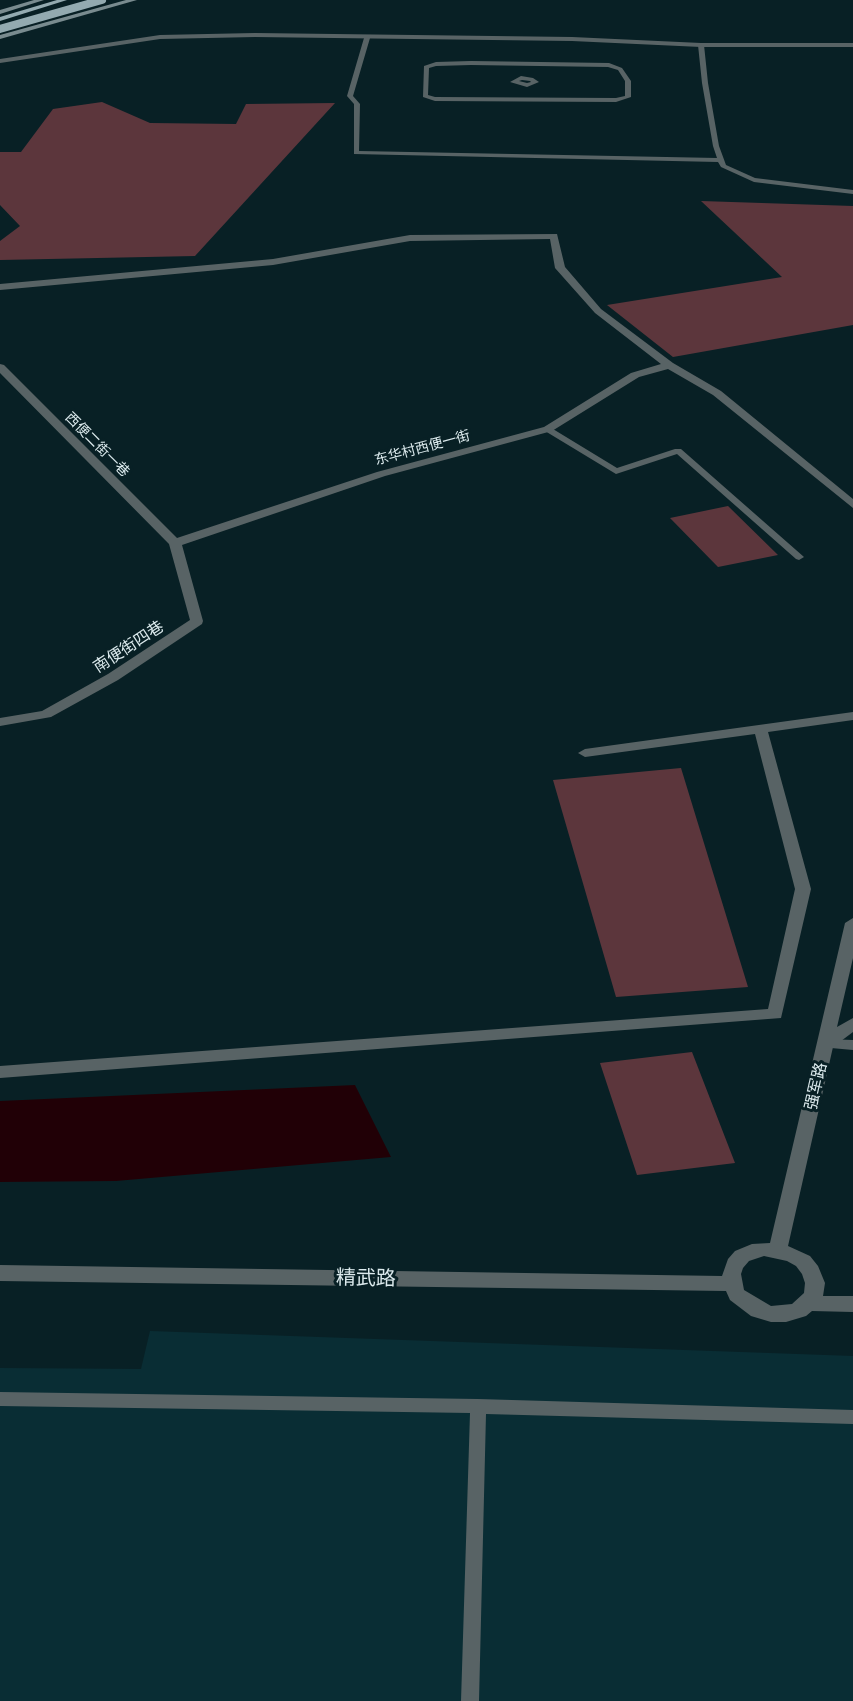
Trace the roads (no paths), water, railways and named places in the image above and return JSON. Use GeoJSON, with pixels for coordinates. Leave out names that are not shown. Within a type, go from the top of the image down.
{"type":"FeatureCollection","features":[{"type":"Feature","properties":{"kind":"main road"},"geometry":{"type":"LineString","coordinates":[[0,21],[64,0]]}},
{"type":"Feature","properties":{"kind":"main road"},"geometry":{"type":"LineString","coordinates":[[0,29],[102,0]]}},
{"type":"Feature","properties":{"kind":"street"},"geometry":{"type":"LineString","coordinates":[[0,12],[41,0]]}},
{"type":"Feature","properties":{"kind":"street"},"geometry":{"type":"LineString","coordinates":[[0,37],[134,0]]}},
{"type":"Feature","properties":{"kind":"street"},"geometry":{"type":"LineString","coordinates":[[0,21],[34,26]]}},
{"type":"Feature","properties":{"kind":"street"},"geometry":{"type":"LineString","coordinates":[[0,62],[160,38],[255,35],[572,39],[701,45],[853,45]]}},
{"type":"Feature","properties":{"kind":"street"},"geometry":{"type":"LineString","coordinates":[[0,287],[273,262],[410,238],[554,236],[560,268],[598,310],[669,365],[717,393],[853,505]]}},
{"type":"Feature","properties":{"kind":"street","name":"东华村西便一街"},"geometry":{"type":"LineString","coordinates":[[175,543],[381,474],[548,429],[636,375],[669,365]]}},
{"type":"Feature","properties":{"kind":"street","name":"西便二街一巷"},"geometry":{"type":"LineString","coordinates":[[0,367],[175,543]]}},
{"type":"Feature","properties":{"kind":"street","name":"南便街四巷"},"geometry":{"type":"LineString","coordinates":[[0,722],[46,714],[112,677],[197,621],[175,543]]}},
{"type":"Feature","properties":{"kind":"street"},"geometry":{"type":"LineString","coordinates":[[585,753],[853,716]]}},
{"type":"Feature","properties":{"kind":"street"},"geometry":{"type":"LineString","coordinates":[[0,1072],[775,1014],[803,889],[762,730]]}},
{"type":"Feature","properties":{"kind":"street","name":"强军路"},"geometry":{"type":"LineString","coordinates":[[778,1249],[853,923]]}},
{"type":"Feature","properties":{"kind":"street"},"geometry":{"type":"LineString","coordinates":[[825,1044],[853,1024]]}},
{"type":"Feature","properties":{"kind":"street"},"geometry":{"type":"LineString","coordinates":[[778,1249],[803,1261],[811,1271],[815,1283],[814,1294],[808,1303],[799,1310],[786,1314],[771,1314],[758,1310],[737,1295],[732,1284],[731,1274],[735,1264],[742,1256],[752,1251],[778,1249]]}},
{"type":"Feature","properties":{"kind":"street","name":"精武路"},"geometry":{"type":"LineString","coordinates":[[0,1273],[222,1274],[732,1284]]}},
{"type":"Feature","properties":{"kind":"street"},"geometry":{"type":"LineString","coordinates":[[808,1303],[853,1304]]}},
{"type":"Feature","properties":{"kind":"lane"},"geometry":{"type":"LineString","coordinates":[[368,38],[350,96],[357,104],[356,153],[721,160]]}},
{"type":"Feature","properties":{"kind":"lane"},"geometry":{"type":"LineString","coordinates":[[701,45],[716,146],[723,166],[754,180],[853,192]]}},
{"type":"Feature","properties":{"kind":"lane"},"geometry":{"type":"LineString","coordinates":[[436,64],[525,64],[609,66],[620,69],[628,81],[628,97],[616,100],[435,99],[425,96],[426,68],[436,64]]}},
{"type":"Feature","properties":{"kind":"lane"},"geometry":{"type":"LineString","coordinates":[[525,64],[528,78]]}},
{"type":"Feature","properties":{"kind":"lane"},"geometry":{"type":"LineString","coordinates":[[528,78],[536,83],[523,85],[514,83],[514,81],[528,78]]}},
{"type":"Feature","properties":{"kind":"lane"},"geometry":{"type":"LineString","coordinates":[[523,85],[524,99]]}},
{"type":"Feature","properties":{"kind":"lane"},"geometry":{"type":"LineString","coordinates":[[548,429],[616,471],[678,451],[799,557]]}},
{"type":"Feature","properties":{"kind":"lane"},"geometry":{"type":"LineString","coordinates":[[825,1044],[853,1045]]}},
{"type":"Feature","properties":{"kind":"lane"},"geometry":{"type":"LineString","coordinates":[[0,1399],[478,1406],[853,1417]]}},
{"type":"Feature","properties":{"kind":"lane"},"geometry":{"type":"LineString","coordinates":[[470,1701],[478,1406]]}}]}
